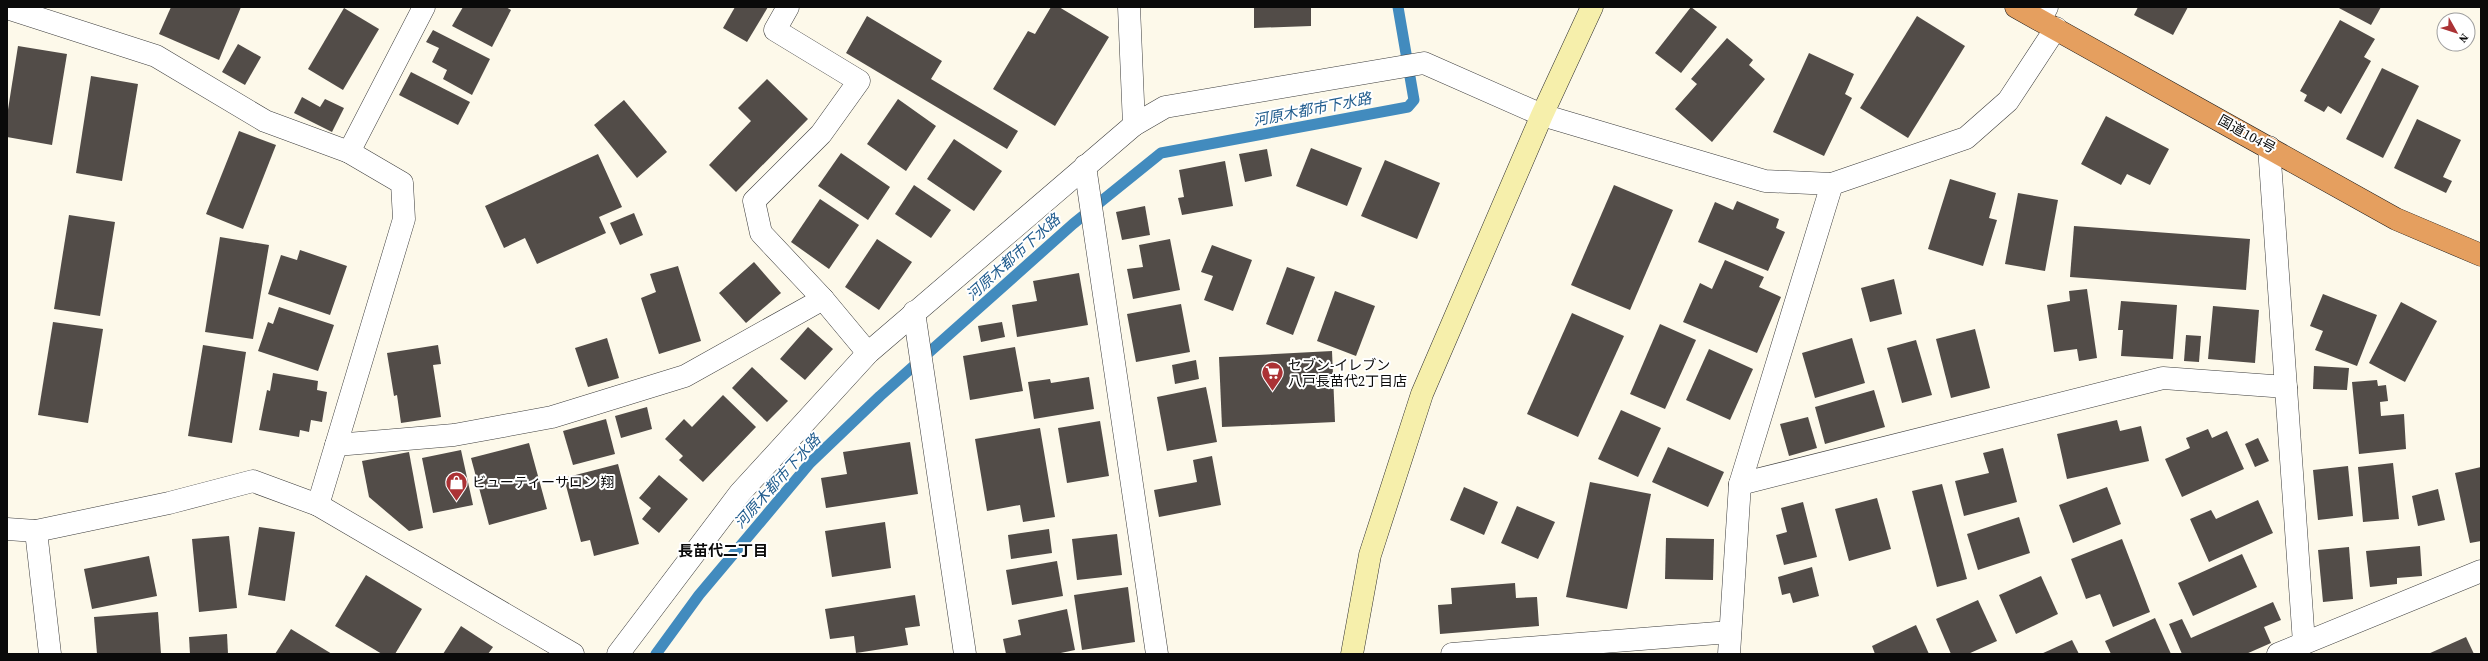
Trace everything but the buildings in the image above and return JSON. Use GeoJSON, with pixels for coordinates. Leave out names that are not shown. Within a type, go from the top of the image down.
{"type":"FeatureCollection","features":[{"type":"Feature","properties":{"kind":"highway","name":"国道104号"},"geometry":{"type":"LineString","coordinates":[[2016,7],[2047,18],[2396,219],[2481,255]]}},
{"type":"Feature","properties":{"kind":"street"},"geometry":{"type":"LineString","coordinates":[[349,152],[424,7]]}},
{"type":"Feature","properties":{"kind":"street"},"geometry":{"type":"LineString","coordinates":[[788,7],[775,30],[859,81],[821,134],[754,201],[761,233],[823,299],[868,353]]}},
{"type":"Feature","properties":{"kind":"street"},"geometry":{"type":"LineString","coordinates":[[1129,7],[1134,125]]}},
{"type":"Feature","properties":{"kind":"street"},"geometry":{"type":"LineString","coordinates":[[1352,654],[1370,555],[1422,394],[1542,115],[1592,7]]}},
{"type":"Feature","properties":{"kind":"street"},"geometry":{"type":"LineString","coordinates":[[7,8],[156,56],[265,120],[349,152],[402,183],[404,219],[318,506]]}},
{"type":"Feature","properties":{"kind":"street"},"geometry":{"type":"LineString","coordinates":[[618,654],[740,493],[868,353],[1134,125],[1165,107],[1424,63],[1542,115],[1765,181],[1832,184],[1966,138],[2008,101],[2047,18]]}},
{"type":"Feature","properties":{"kind":"street"},"geometry":{"type":"LineString","coordinates":[[2269,147],[2304,643]]}},
{"type":"Feature","properties":{"kind":"street"},"geometry":{"type":"LineString","coordinates":[[1085,166],[1157,654]]}},
{"type":"Feature","properties":{"kind":"street"},"geometry":{"type":"LineString","coordinates":[[1729,654],[1740,484],[1832,184]]}},
{"type":"Feature","properties":{"kind":"street"},"geometry":{"type":"LineString","coordinates":[[336,445],[454,435],[559,414],[685,376],[823,299]]}},
{"type":"Feature","properties":{"kind":"street"},"geometry":{"type":"LineString","coordinates":[[914,312],[964,654]]}},
{"type":"Feature","properties":{"kind":"street"},"geometry":{"type":"LineString","coordinates":[[1740,484],[2163,378],[2286,388]]}},
{"type":"Feature","properties":{"kind":"street"},"geometry":{"type":"LineString","coordinates":[[7,529],[36,531],[169,503],[253,481],[318,506],[573,654]]}},
{"type":"Feature","properties":{"kind":"street"},"geometry":{"type":"LineString","coordinates":[[36,531],[50,654]]}},
{"type":"Feature","properties":{"kind":"street"},"geometry":{"type":"LineString","coordinates":[[2278,654],[2481,571]]}},
{"type":"Feature","properties":{"kind":"street"},"geometry":{"type":"LineString","coordinates":[[1452,654],[1730,632]]}},
{"type":"Feature","properties":{"kind":"waterway","name":"河原木都市下水路"},"geometry":{"type":"LineString","coordinates":[[656,654],[699,595],[810,463],[880,396],[1073,224],[1161,153],[1408,107],[1414,100],[1398,7]]}},
{"type":"Feature","properties":{"kind":"place","name":"セブン-イレブン 八戸長苗代2丁目店"},"geometry":{"type":"Point","coordinates":[1272,392]}},
{"type":"Feature","properties":{"kind":"place","name":"ビューティーサロン 翔"},"geometry":{"type":"Point","coordinates":[457,502]}},
{"type":"Feature","properties":{"kind":"district","name":"長苗代二丁目"},"geometry":{"type":"Point","coordinates":[723,550]}}]}
